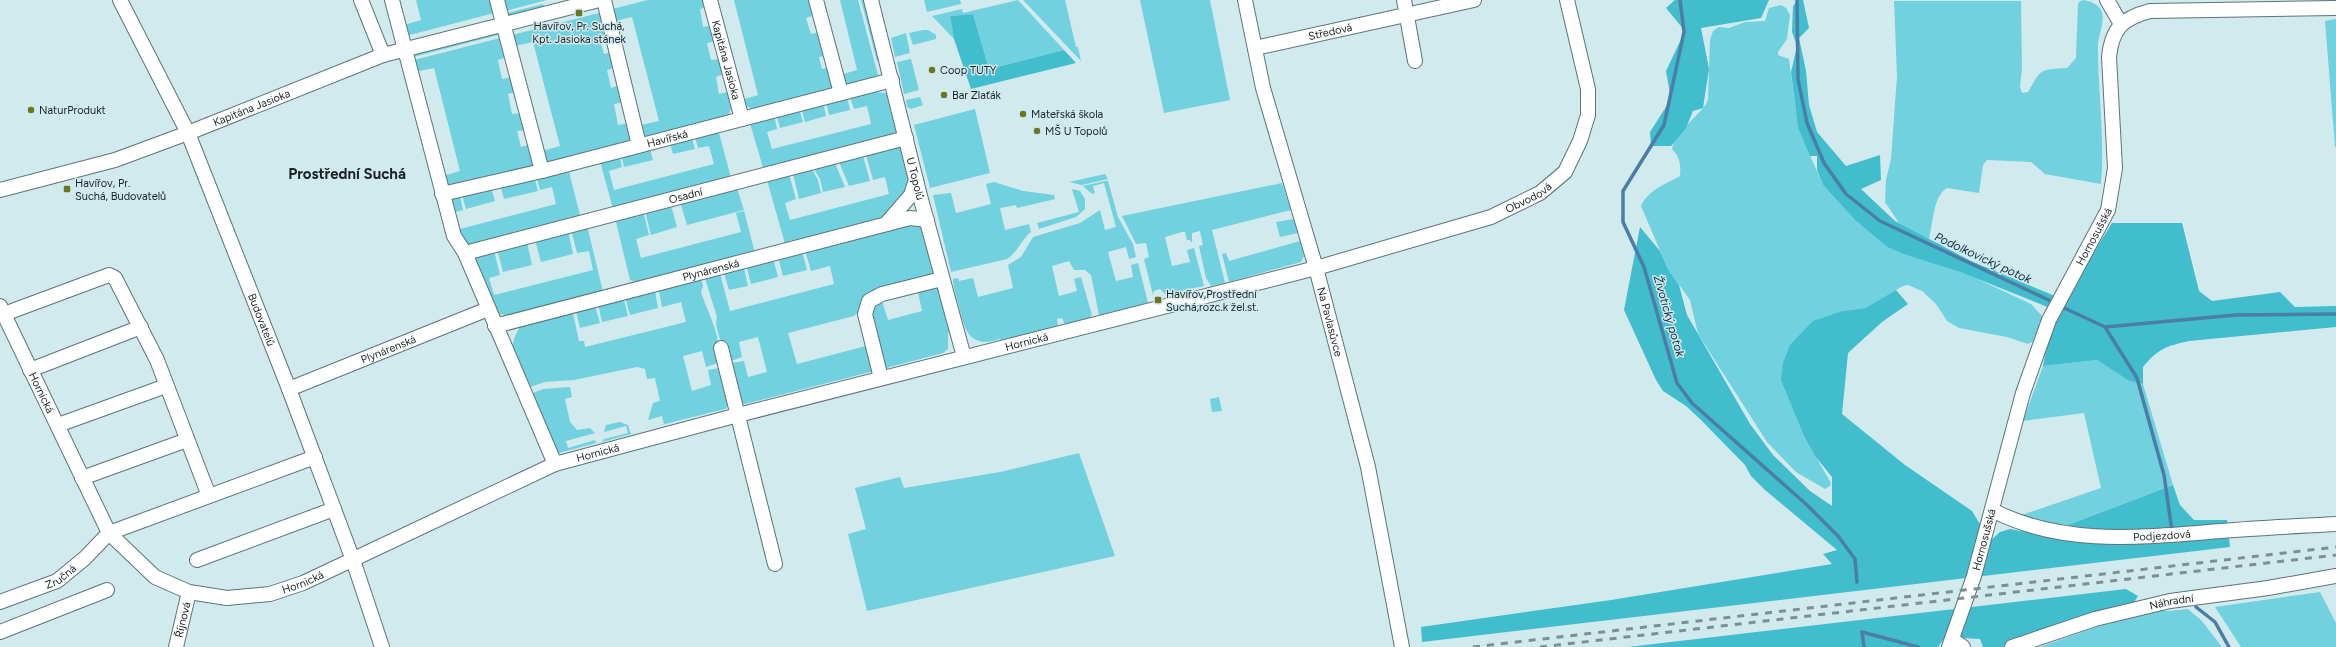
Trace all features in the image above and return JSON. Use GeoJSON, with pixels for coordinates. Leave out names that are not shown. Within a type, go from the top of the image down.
{"type":"FeatureCollection","features":[{"type":"Feature","properties":{"kind":"street","name":"Budovatelů"},"geometry":{"type":"LineString","coordinates":[[120,0],[188,134],[289,389],[353,560],[382,647]]}},
{"type":"Feature","properties":{"kind":"street"},"geometry":{"type":"LineString","coordinates":[[361,0],[383,55]]}},
{"type":"Feature","properties":{"kind":"street"},"geometry":{"type":"LineString","coordinates":[[392,0],[454,236],[465,253],[555,464]]}},
{"type":"Feature","properties":{"kind":"street"},"geometry":{"type":"LineString","coordinates":[[497,0],[542,171]]}},
{"type":"Feature","properties":{"kind":"street","name":"Kapitána Jasioka"},"geometry":{"type":"LineString","coordinates":[[0,190],[113,161],[188,134],[383,55],[599,0]]}},
{"type":"Feature","properties":{"kind":"street"},"geometry":{"type":"LineString","coordinates":[[604,0],[639,145]]}},
{"type":"Feature","properties":{"kind":"street","name":"Kapitána Jasioka"},"geometry":{"type":"LineString","coordinates":[[710,0],[742,118]]}},
{"type":"Feature","properties":{"kind":"street"},"geometry":{"type":"LineString","coordinates":[[816,0],[841,93]]}},
{"type":"Feature","properties":{"kind":"street","name":"U Topolů"},"geometry":{"type":"LineString","coordinates":[[871,0],[916,180],[964,357]]}},
{"type":"Feature","properties":{"kind":"street","name":"Na Pavlasůvce"},"geometry":{"type":"LineString","coordinates":[[1245,0],[1263,88],[1316,268],[1368,467],[1402,647]]}},
{"type":"Feature","properties":{"kind":"street"},"geometry":{"type":"LineString","coordinates":[[1404,0],[1415,61]]}},
{"type":"Feature","properties":{"kind":"street","name":"Středová"},"geometry":{"type":"LineString","coordinates":[[1254,48],[1474,0]]}},
{"type":"Feature","properties":{"kind":"street","name":"Obvodová"},"geometry":{"type":"LineString","coordinates":[[1316,268],[1491,217],[1540,194],[1565,172],[1580,141],[1588,115],[1588,89],[1567,0]]}},
{"type":"Feature","properties":{"kind":"street"},"geometry":{"type":"LineString","coordinates":[[2107,0],[2121,24],[2129,18],[2150,11],[2230,5],[2336,8]]}},
{"type":"Feature","properties":{"kind":"street","name":"Hornosušská"},"geometry":{"type":"LineString","coordinates":[[1955,645],[2023,393],[2053,312],[2108,210],[2113,188],[2115,145],[2109,57],[2111,42],[2121,24]]}},
{"type":"Feature","properties":{"kind":"street","name":"Havířská"},"geometry":{"type":"LineString","coordinates":[[442,194],[542,171],[892,80]]}},
{"type":"Feature","properties":{"kind":"street","name":"Osadní"},"geometry":{"type":"LineString","coordinates":[[465,253],[906,138]]}},
{"type":"Feature","properties":{"kind":"street"},"geometry":{"type":"LineString","coordinates":[[886,224],[911,194],[916,180]]}},
{"type":"Feature","properties":{"kind":"street","name":"Plynárenská"},"geometry":{"type":"LineString","coordinates":[[495,326],[910,218],[927,220]]}},
{"type":"Feature","properties":{"kind":"street","name":"Hornická"},"geometry":{"type":"LineString","coordinates":[[2,310],[109,533],[155,577],[189,592],[227,598],[270,594],[303,583],[555,464],[881,378],[1316,268]]}},
{"type":"Feature","properties":{"kind":"street"},"geometry":{"type":"LineString","coordinates":[[2,310],[112,276],[118,282],[157,360],[208,496]]}},
{"type":"Feature","properties":{"kind":"street"},"geometry":{"type":"LineString","coordinates":[[881,378],[865,314],[868,301],[882,294],[942,279]]}},
{"type":"Feature","properties":{"kind":"street","name":"Plynárenská"},"geometry":{"type":"LineString","coordinates":[[289,389],[488,309]]}},
{"type":"Feature","properties":{"kind":"street"},"geometry":{"type":"LineString","coordinates":[[30,370],[141,327]]}},
{"type":"Feature","properties":{"kind":"street"},"geometry":{"type":"LineString","coordinates":[[721,348],[775,564]]}},
{"type":"Feature","properties":{"kind":"street"},"geometry":{"type":"LineString","coordinates":[[58,425],[166,386]]}},
{"type":"Feature","properties":{"kind":"street"},"geometry":{"type":"LineString","coordinates":[[82,478],[187,440]]}},
{"type":"Feature","properties":{"kind":"street"},"geometry":{"type":"LineString","coordinates":[[109,533],[314,457]]}},
{"type":"Feature","properties":{"kind":"street"},"geometry":{"type":"LineString","coordinates":[[197,560],[334,509]]}},
{"type":"Feature","properties":{"kind":"street","name":"Podjezdová"},"geometry":{"type":"LineString","coordinates":[[1992,510],[2019,523],[2054,532],[2134,538],[2336,524]]}},
{"type":"Feature","properties":{"kind":"street","name":"Zručná"},"geometry":{"type":"LineString","coordinates":[[0,602],[57,581],[85,558],[109,533]]}},
{"type":"Feature","properties":{"kind":"street","name":"Náhradní"},"geometry":{"type":"LineString","coordinates":[[2012,647],[2096,618],[2170,601],[2268,588],[2336,576]]}},
{"type":"Feature","properties":{"kind":"street"},"geometry":{"type":"LineString","coordinates":[[0,632],[107,590]]}},
{"type":"Feature","properties":{"kind":"street","name":"Říjnová"},"geometry":{"type":"LineString","coordinates":[[176,647],[189,592]]}},
{"type":"Feature","properties":{"kind":"shaded area"},"geometry":{"type":"Polygon","coordinates":[[[416,0],[494,0],[498,12],[406,36],[404,25],[421,20],[416,0]]]}},
{"type":"Feature","properties":{"kind":"shaded area"},"geometry":{"type":"Polygon","coordinates":[[[501,0],[547,0],[505,11],[501,0]]]}},
{"type":"Feature","properties":{"kind":"shaded area"},"geometry":{"type":"Polygon","coordinates":[[[648,0],[707,0],[709,6],[700,9],[703,27],[713,25],[717,41],[707,43],[711,60],[722,59],[724,74],[716,77],[719,94],[732,91],[733,104],[728,116],[644,138],[641,125],[659,121],[632,17],[615,21],[612,9],[648,0]]]}},
{"type":"Feature","properties":{"kind":"shaded area"},"geometry":{"type":"Polygon","coordinates":[[[734,0],[811,0],[815,15],[806,18],[811,34],[820,32],[826,56],[819,57],[822,69],[831,67],[837,89],[755,110],[746,106],[741,100],[758,95],[734,0]]]}},
{"type":"Feature","properties":{"kind":"shaded area"},"geometry":{"type":"Polygon","coordinates":[[[840,0],[858,0],[878,75],[865,81],[843,86],[840,75],[857,70],[840,0]]]}},
{"type":"Feature","properties":{"kind":"shaded area"},"geometry":{"type":"Polygon","coordinates":[[[861,0],[865,0],[880,60],[877,61],[861,0]]]}},
{"type":"Feature","properties":{"kind":"shaded area"},"geometry":{"type":"Polygon","coordinates":[[[924,0],[960,0],[961,4],[927,12],[924,0]]]}},
{"type":"Feature","properties":{"kind":"shaded area"},"geometry":{"type":"Polygon","coordinates":[[[1018,0],[1064,50],[989,69],[973,14],[950,16],[954,39],[932,16],[962,9],[963,13],[1018,0]]]}},
{"type":"Feature","properties":{"kind":"shaded area"},"geometry":{"type":"Polygon","coordinates":[[[1023,0],[1065,0],[1076,47],[1078,47],[1081,61],[1023,0]]]}},
{"type":"Feature","properties":{"kind":"shaded area"},"geometry":{"type":"Polygon","coordinates":[[[1140,0],[1210,0],[1230,100],[1164,113],[1140,0]]]}},
{"type":"Feature","properties":{"kind":"shaded area"},"geometry":{"type":"Polygon","coordinates":[[[1675,0],[1769,0],[1761,18],[1701,28],[1709,69],[1703,108],[1693,111],[1686,128],[1671,146],[1651,146],[1650,132],[1671,99],[1666,71],[1685,31],[1666,8],[1675,0]]]}},
{"type":"Feature","properties":{"kind":"shaded area"},"geometry":{"type":"Polygon","coordinates":[[[1798,0],[1803,0],[1809,28],[1799,38],[1806,71],[1809,105],[1817,132],[1846,166],[1880,155],[1881,180],[1861,189],[1895,221],[1971,261],[2055,296],[2050,308],[1963,273],[1887,247],[1855,220],[1823,185],[1817,170],[1817,156],[1810,156],[1798,128],[1791,72],[1797,46],[1792,32],[1793,6],[1798,0]]]}},
{"type":"Feature","properties":{"kind":"shaded area"},"geometry":{"type":"Polygon","coordinates":[[[2083,0],[2096,4],[2101,10],[2103,19],[2098,42],[2102,133],[2101,184],[2045,174],[2031,162],[1987,160],[1983,165],[1979,193],[1947,188],[1942,192],[1934,211],[1929,239],[1899,223],[1885,202],[1886,180],[1891,159],[1897,76],[1894,1],[2021,1],[2022,68],[2020,87],[2022,93],[2028,92],[2036,78],[2042,72],[2051,69],[2067,68],[2076,58],[2078,5],[2079,2],[2083,0]]]}},
{"type":"Feature","properties":{"kind":"shaded area"},"geometry":{"type":"Polygon","coordinates":[[[543,4],[544,8],[507,17],[507,13],[543,4]]]}},
{"type":"Feature","properties":{"kind":"shaded area"},"geometry":{"type":"Polygon","coordinates":[[[1781,5],[1786,8],[1790,15],[1787,39],[1778,52],[1778,55],[1789,59],[1798,128],[1823,185],[1855,220],[1887,247],[1969,275],[2031,304],[2043,317],[2034,341],[2028,344],[2007,337],[1959,328],[1947,321],[1936,304],[1922,291],[1908,285],[1903,286],[1865,308],[1843,311],[1805,438],[1831,483],[1830,486],[1825,489],[1796,472],[1767,442],[1698,334],[1690,300],[1668,269],[1641,206],[1644,200],[1653,192],[1680,176],[1679,161],[1677,155],[1672,149],[1678,135],[1700,112],[1708,100],[1710,40],[1713,31],[1719,27],[1729,28],[1745,22],[1765,21],[1769,8],[1781,5]]]}},
{"type":"Feature","properties":{"kind":"shaded area"},"geometry":{"type":"Polygon","coordinates":[[[603,12],[608,38],[600,40],[604,54],[612,52],[617,67],[607,70],[611,88],[620,85],[625,102],[614,104],[618,125],[630,123],[635,141],[547,162],[542,151],[560,146],[533,42],[515,46],[512,35],[603,12]]]}},
{"type":"Feature","properties":{"kind":"shaded area"},"geometry":{"type":"Polygon","coordinates":[[[973,14],[989,69],[1064,50],[1076,63],[971,89],[954,39],[950,16],[973,14]]]}},
{"type":"Feature","properties":{"kind":"shaded area"},"geometry":{"type":"Polygon","coordinates":[[[2336,19],[2336,147],[2335,147],[2325,21],[2336,19]]]}},
{"type":"Feature","properties":{"kind":"shaded area"},"geometry":{"type":"Polygon","coordinates":[[[928,30],[936,35],[936,39],[913,45],[909,33],[928,30]]]}},
{"type":"Feature","properties":{"kind":"shaded area"},"geometry":{"type":"Polygon","coordinates":[[[498,31],[502,34],[409,58],[410,55],[498,31]]]}},
{"type":"Feature","properties":{"kind":"shaded area"},"geometry":{"type":"Polygon","coordinates":[[[906,33],[910,53],[895,57],[891,38],[906,33]]]}},
{"type":"Feature","properties":{"kind":"shaded area"},"geometry":{"type":"Polygon","coordinates":[[[504,37],[508,57],[498,60],[502,79],[513,77],[517,92],[508,94],[512,114],[525,113],[528,130],[517,131],[521,147],[532,144],[535,162],[533,166],[449,186],[443,176],[460,171],[434,68],[415,72],[410,61],[504,37]]]}},
{"type":"Feature","properties":{"kind":"shaded area"},"geometry":{"type":"Polygon","coordinates":[[[911,59],[919,90],[904,94],[897,62],[911,59]]]}},
{"type":"Feature","properties":{"kind":"shaded area"},"geometry":{"type":"Polygon","coordinates":[[[872,92],[887,93],[898,129],[895,137],[764,171],[749,120],[774,114],[777,129],[767,132],[772,149],[871,124],[867,106],[854,109],[849,94],[872,92]]]}},
{"type":"Feature","properties":{"kind":"shaded area"},"geometry":{"type":"Polygon","coordinates":[[[847,96],[850,110],[829,115],[826,101],[847,96]]]}},
{"type":"Feature","properties":{"kind":"shaded area"},"geometry":{"type":"Polygon","coordinates":[[[920,97],[923,105],[911,109],[907,107],[906,100],[920,97]]]}},
{"type":"Feature","properties":{"kind":"shaded area"},"geometry":{"type":"Polygon","coordinates":[[[823,102],[826,116],[805,122],[801,107],[823,102]]]}},
{"type":"Feature","properties":{"kind":"shaded area"},"geometry":{"type":"Polygon","coordinates":[[[799,108],[803,122],[780,128],[776,113],[799,108]]]}},
{"type":"Feature","properties":{"kind":"shaded area"},"geometry":{"type":"Polygon","coordinates":[[[975,109],[990,173],[930,188],[914,125],[975,109]]]}},
{"type":"Feature","properties":{"kind":"shaded area"},"geometry":{"type":"Polygon","coordinates":[[[718,129],[731,178],[613,209],[600,161],[619,153],[622,167],[609,171],[614,190],[714,164],[709,146],[698,148],[694,133],[718,129]]]}},
{"type":"Feature","properties":{"kind":"shaded area"},"geometry":{"type":"Polygon","coordinates":[[[691,135],[695,149],[673,154],[669,140],[691,135]]]}},
{"type":"Feature","properties":{"kind":"shaded area"},"geometry":{"type":"Polygon","coordinates":[[[649,146],[653,160],[624,167],[621,153],[649,146]]]}},
{"type":"Feature","properties":{"kind":"shaded area"},"geometry":{"type":"Polygon","coordinates":[[[898,146],[901,147],[910,177],[910,186],[885,218],[793,243],[792,240],[789,241],[790,244],[785,244],[767,180],[789,174],[796,199],[785,203],[790,220],[889,194],[885,177],[873,180],[866,155],[898,146]]]}},
{"type":"Feature","properties":{"kind":"shaded area"},"geometry":{"type":"Polygon","coordinates":[[[863,156],[870,181],[849,186],[839,162],[863,156]]]}},
{"type":"Feature","properties":{"kind":"shaded area"},"geometry":{"type":"Polygon","coordinates":[[[835,163],[845,187],[823,192],[820,179],[814,169],[835,163]]]}},
{"type":"Feature","properties":{"kind":"shaded area"},"geometry":{"type":"Polygon","coordinates":[[[568,168],[581,219],[478,246],[467,247],[456,232],[448,209],[448,199],[460,195],[463,210],[452,213],[456,230],[556,204],[552,187],[540,190],[536,175],[568,168]]]}},
{"type":"Feature","properties":{"kind":"shaded area"},"geometry":{"type":"Polygon","coordinates":[[[812,169],[818,180],[821,193],[799,199],[793,174],[812,169]]]}},
{"type":"Feature","properties":{"kind":"shaded area"},"geometry":{"type":"Polygon","coordinates":[[[1105,174],[1108,179],[1082,185],[1069,182],[1105,174]]]}},
{"type":"Feature","properties":{"kind":"shaded area"},"geometry":{"type":"Polygon","coordinates":[[[534,176],[538,191],[504,199],[500,185],[534,176]]]}},
{"type":"Feature","properties":{"kind":"shaded area"},"geometry":{"type":"Polygon","coordinates":[[[1108,181],[1118,217],[1133,244],[1136,257],[1129,259],[1126,247],[1108,252],[1116,281],[1133,277],[1131,265],[1138,263],[1148,303],[1099,315],[1091,275],[1085,270],[1074,270],[1069,261],[1052,266],[1059,296],[1077,291],[1074,279],[1081,277],[1092,315],[1090,318],[1065,325],[1062,318],[1057,319],[1058,326],[1001,341],[1000,339],[982,342],[975,340],[970,336],[961,316],[953,279],[958,278],[959,281],[973,278],[978,297],[1013,288],[1008,265],[1021,257],[1033,237],[1080,223],[1100,210],[1105,230],[1116,227],[1104,183],[1093,186],[1095,193],[1092,194],[1083,186],[1108,181]]]}},
{"type":"Feature","properties":{"kind":"shaded area"},"geometry":{"type":"Polygon","coordinates":[[[994,182],[1023,191],[1054,195],[1055,199],[1017,208],[1016,205],[1000,208],[1005,230],[1029,224],[1031,232],[1014,253],[1007,259],[951,272],[933,195],[951,193],[956,213],[991,204],[986,184],[994,182]]]}},
{"type":"Feature","properties":{"kind":"shaded area"},"geometry":{"type":"Polygon","coordinates":[[[1282,183],[1291,210],[1212,230],[1225,283],[1211,286],[1206,278],[1199,246],[1203,245],[1200,231],[1192,233],[1192,242],[1187,240],[1185,232],[1182,232],[1165,237],[1172,266],[1190,262],[1187,250],[1194,248],[1204,286],[1165,294],[1160,289],[1154,291],[1153,295],[1144,259],[1149,257],[1146,243],[1136,244],[1122,216],[1282,183]]]}},
{"type":"Feature","properties":{"kind":"shaded area"},"geometry":{"type":"Polygon","coordinates":[[[491,187],[495,201],[466,209],[462,195],[491,187]]]}},
{"type":"Feature","properties":{"kind":"shaded area"},"geometry":{"type":"Polygon","coordinates":[[[737,188],[744,210],[687,225],[680,202],[737,188]]]}},
{"type":"Feature","properties":{"kind":"shaded area"},"geometry":{"type":"Polygon","coordinates":[[[1072,189],[1080,191],[1085,199],[1085,209],[1076,217],[1039,229],[1037,223],[1079,212],[1072,189]]]}},
{"type":"Feature","properties":{"kind":"shaded area"},"geometry":{"type":"Polygon","coordinates":[[[671,205],[677,227],[651,235],[645,211],[671,205]]]}},
{"type":"Feature","properties":{"kind":"shaded area"},"geometry":{"type":"Polygon","coordinates":[[[643,211],[649,235],[636,239],[641,258],[741,232],[736,213],[744,211],[755,253],[636,282],[630,280],[616,222],[643,211]]]}},
{"type":"Feature","properties":{"kind":"shaded area"},"geometry":{"type":"Polygon","coordinates":[[[1294,219],[1298,233],[1280,237],[1276,222],[1294,219]]]}},
{"type":"Feature","properties":{"kind":"shaded area"},"geometry":{"type":"Polygon","coordinates":[[[2112,223],[2182,223],[2199,291],[2212,301],[2280,292],[2295,307],[2336,306],[2336,327],[2189,341],[2174,345],[2158,352],[2143,367],[2143,384],[2129,381],[2097,360],[2043,366],[2054,327],[2062,309],[2080,274],[2112,223]]]}},
{"type":"Feature","properties":{"kind":"shaded area"},"geometry":{"type":"Polygon","coordinates":[[[915,224],[924,229],[934,273],[933,275],[861,310],[854,316],[788,333],[797,364],[866,346],[874,371],[745,404],[741,403],[731,363],[744,361],[748,377],[767,372],[758,337],[739,342],[742,357],[731,361],[718,333],[716,322],[717,317],[704,275],[719,270],[730,311],[834,284],[830,266],[811,271],[805,250],[915,224]]]}},
{"type":"Feature","properties":{"kind":"shaded area"},"geometry":{"type":"Polygon","coordinates":[[[587,225],[603,292],[511,316],[499,314],[473,256],[494,250],[500,275],[489,278],[494,295],[593,270],[589,251],[577,253],[571,229],[587,225]]]}},
{"type":"Feature","properties":{"kind":"shaded area"},"geometry":{"type":"Polygon","coordinates":[[[1640,227],[1660,251],[1668,269],[1679,285],[1687,315],[1750,424],[1773,455],[1810,491],[1832,506],[1832,477],[1815,456],[1805,438],[1781,380],[1783,363],[1790,345],[1813,321],[1843,311],[1865,308],[1896,290],[1908,304],[1882,322],[1848,353],[1842,414],[1905,465],[1972,511],[1990,541],[2000,532],[2010,529],[2037,534],[2060,528],[2173,485],[2180,505],[2194,520],[2227,520],[2230,547],[1422,642],[1421,627],[1611,600],[1832,564],[1823,554],[1837,550],[1765,490],[1751,476],[1745,465],[1701,420],[1686,406],[1663,391],[1656,380],[1624,310],[1640,227]]]}},
{"type":"Feature","properties":{"kind":"shaded area"},"geometry":{"type":"Polygon","coordinates":[[[568,230],[573,254],[541,262],[535,240],[568,230]]]}},
{"type":"Feature","properties":{"kind":"shaded area"},"geometry":{"type":"Polygon","coordinates":[[[1300,241],[1304,256],[1301,262],[1229,282],[1222,254],[1226,253],[1229,261],[1300,241]]]}},
{"type":"Feature","properties":{"kind":"shaded area"},"geometry":{"type":"Polygon","coordinates":[[[527,242],[532,265],[503,272],[497,249],[527,242]]]}},
{"type":"Feature","properties":{"kind":"shaded area"},"geometry":{"type":"Polygon","coordinates":[[[802,251],[807,270],[783,276],[778,257],[802,251]]]}},
{"type":"Feature","properties":{"kind":"shaded area"},"geometry":{"type":"Polygon","coordinates":[[[773,258],[778,277],[751,284],[746,264],[773,258]]]}},
{"type":"Feature","properties":{"kind":"shaded area"},"geometry":{"type":"Polygon","coordinates":[[[743,264],[748,286],[729,290],[723,270],[743,264]]]}},
{"type":"Feature","properties":{"kind":"shaded area"},"geometry":{"type":"Polygon","coordinates":[[[700,276],[703,286],[701,292],[714,326],[718,343],[718,363],[706,367],[702,351],[683,356],[692,391],[711,385],[708,370],[719,368],[728,406],[725,409],[645,429],[664,424],[662,416],[648,420],[653,403],[660,401],[655,378],[647,379],[645,369],[637,367],[574,380],[545,382],[527,388],[515,364],[512,350],[513,343],[521,325],[572,309],[579,341],[584,341],[585,347],[686,322],[681,302],[662,307],[658,286],[700,276]]]}},
{"type":"Feature","properties":{"kind":"shaded area"},"geometry":{"type":"Polygon","coordinates":[[[938,287],[950,332],[948,333],[948,349],[943,353],[886,368],[881,364],[869,307],[882,301],[888,320],[922,311],[918,292],[938,287]]]}},
{"type":"Feature","properties":{"kind":"shaded area"},"geometry":{"type":"Polygon","coordinates":[[[655,291],[658,308],[630,315],[625,297],[655,291]]]}},
{"type":"Feature","properties":{"kind":"shaded area"},"geometry":{"type":"Polygon","coordinates":[[[623,296],[628,316],[602,322],[598,303],[623,296]]]}},
{"type":"Feature","properties":{"kind":"shaded area"},"geometry":{"type":"Polygon","coordinates":[[[594,303],[600,323],[580,328],[576,311],[594,303]]]}},
{"type":"Feature","properties":{"kind":"shaded area"},"geometry":{"type":"Polygon","coordinates":[[[2097,360],[2129,381],[2143,384],[2173,485],[2060,528],[2013,518],[2101,488],[2084,413],[2023,421],[2043,366],[2097,360]]]}},
{"type":"Feature","properties":{"kind":"shaded area"},"geometry":{"type":"Polygon","coordinates":[[[570,387],[572,397],[565,399],[570,422],[577,430],[590,428],[595,433],[566,441],[568,448],[595,440],[596,443],[555,454],[531,394],[543,389],[570,387]]]}},
{"type":"Feature","properties":{"kind":"shaded area"},"geometry":{"type":"Polygon","coordinates":[[[1219,397],[1222,411],[1212,412],[1210,399],[1219,397]]]}},
{"type":"Feature","properties":{"kind":"shaded area"},"geometry":{"type":"Polygon","coordinates":[[[620,422],[628,425],[631,434],[602,442],[604,439],[628,433],[626,426],[604,432],[606,425],[620,422]]]}},
{"type":"Feature","properties":{"kind":"shaded area"},"geometry":{"type":"Polygon","coordinates":[[[1079,453],[1115,556],[867,611],[848,534],[866,529],[855,488],[900,477],[904,488],[1000,472],[1079,453]]]}},
{"type":"Feature","properties":{"kind":"shaded area"},"geometry":{"type":"Polygon","coordinates":[[[2126,589],[2138,596],[2133,604],[2081,619],[2002,647],[1983,647],[1980,639],[1945,637],[1938,647],[1628,647],[2126,589]]]}},
{"type":"Feature","properties":{"kind":"shaded area"},"geometry":{"type":"Polygon","coordinates":[[[2320,592],[2336,623],[2336,647],[2241,647],[2215,607],[2320,592]]]}},
{"type":"Feature","properties":{"kind":"shaded area"},"geometry":{"type":"Polygon","coordinates":[[[2188,609],[2202,621],[2222,647],[2040,647],[2096,627],[2161,610],[2168,611],[2188,609]]]}},
{"type":"Feature","properties":{"kind":"waterway","name":"Životický potok"},"geometry":{"type":"LineString","coordinates":[[1680,0],[1684,32],[1664,125],[1623,191],[1623,222],[1644,267],[1677,383],[1692,403],[1807,505],[1838,536],[1855,559],[1857,582]]}},
{"type":"Feature","properties":{"kind":"waterway","name":"Podolkovický potok"},"geometry":{"type":"LineString","coordinates":[[1797,0],[1798,79],[1807,123],[1824,163],[1846,194],[1880,221],[2055,303]]}},
{"type":"Feature","properties":{"kind":"waterway","name":"Podolkovický potok"},"geometry":{"type":"LineString","coordinates":[[2060,306],[2105,327],[2137,378],[2164,475],[2172,531]]}},
{"type":"Feature","properties":{"kind":"waterway"},"geometry":{"type":"LineString","coordinates":[[2105,327],[2236,315],[2336,314]]}},
{"type":"Feature","properties":{"kind":"waterway","name":"Podolkovický potok"},"geometry":{"type":"LineString","coordinates":[[2196,607],[2215,622],[2229,647]]}},
{"type":"Feature","properties":{"kind":"waterway"},"geometry":{"type":"LineString","coordinates":[[1864,647],[1862,632],[1918,647]]}},
{"type":"Feature","properties":{"kind":"railway"},"geometry":{"type":"LineString","coordinates":[[1473,647],[2336,547]]}},
{"type":"Feature","properties":{"kind":"railway"},"geometry":{"type":"LineString","coordinates":[[1540,647],[2336,555]]}},
{"type":"Feature","properties":{"kind":"place","name":"Havířov, Pr. Suchá, Kpt. Jasioka stánek"},"geometry":{"type":"Point","coordinates":[579,13]}},
{"type":"Feature","properties":{"kind":"place","name":"Coop TUTY"},"geometry":{"type":"Point","coordinates":[932,70]}},
{"type":"Feature","properties":{"kind":"place","name":"Bar Zlaťák"},"geometry":{"type":"Point","coordinates":[944,95]}},
{"type":"Feature","properties":{"kind":"place","name":"NaturProdukt"},"geometry":{"type":"Point","coordinates":[31,110]}},
{"type":"Feature","properties":{"kind":"place","name":"Mateřská škola"},"geometry":{"type":"Point","coordinates":[1023,114]}},
{"type":"Feature","properties":{"kind":"place","name":"MŠ U Topolů"},"geometry":{"type":"Point","coordinates":[1037,131]}},
{"type":"Feature","properties":{"kind":"place","name":"Havířov, Pr. Suchá, Budovatelů"},"geometry":{"type":"Point","coordinates":[67,189]}},
{"type":"Feature","properties":{"kind":"place","name":"Havířov,Prostřední Suchá,rozc.k žel.st."},"geometry":{"type":"Point","coordinates":[1158,300]}},
{"type":"Feature","properties":{"kind":"district","name":"Prostřední Suchá"},"geometry":{"type":"Point","coordinates":[347,174]}}]}
